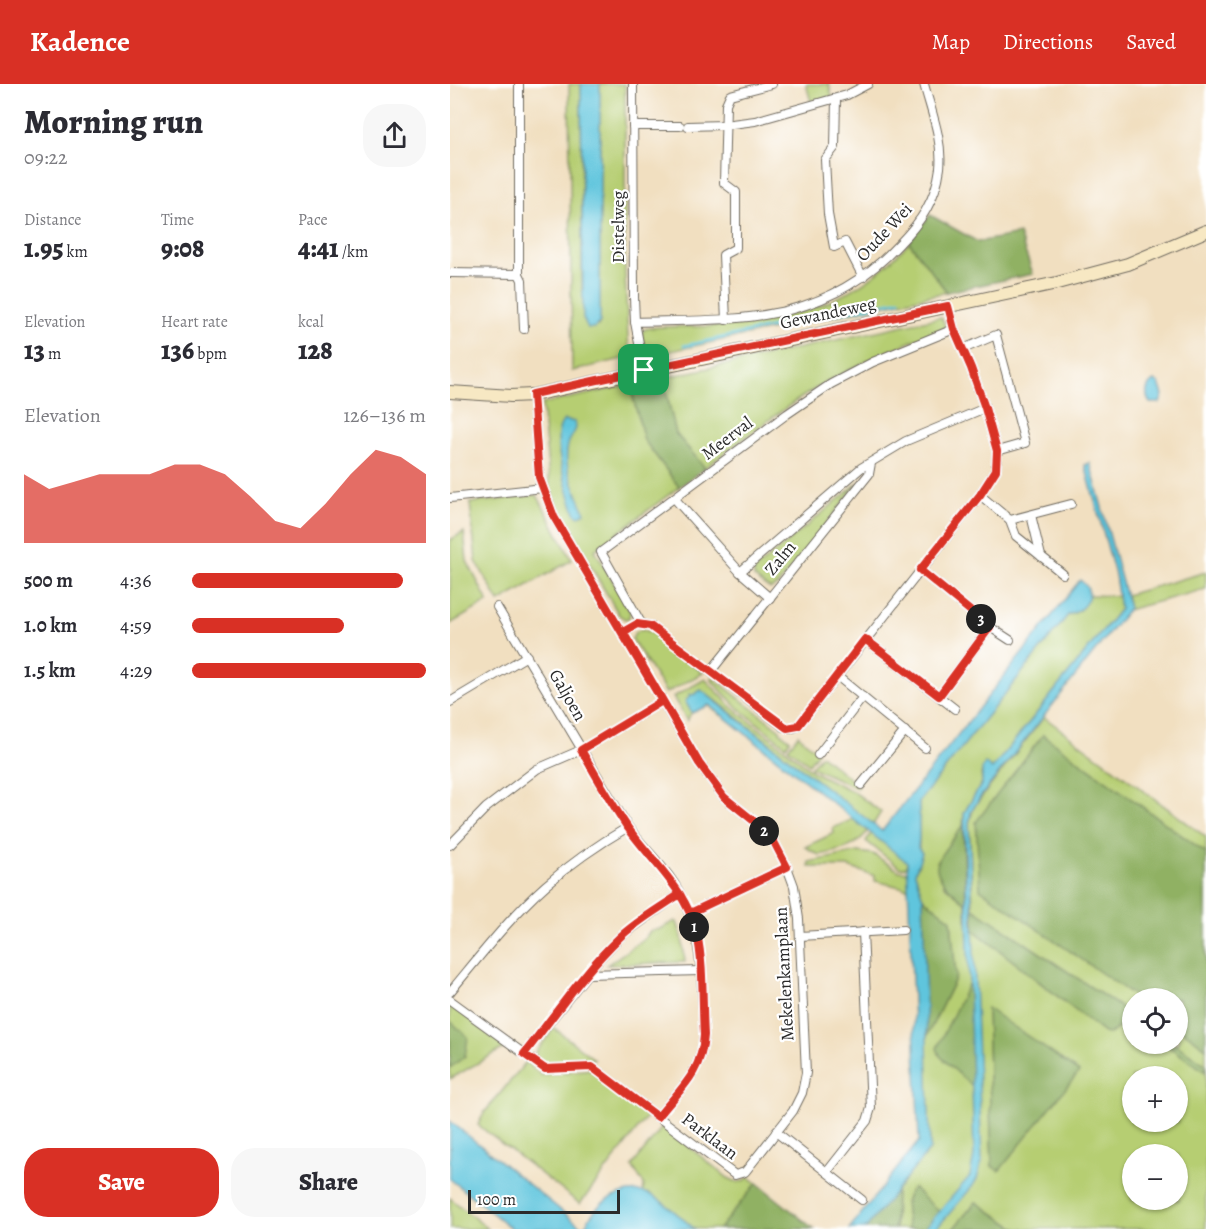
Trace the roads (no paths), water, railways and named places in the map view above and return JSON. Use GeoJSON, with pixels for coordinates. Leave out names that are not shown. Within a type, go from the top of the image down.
{"type":"FeatureCollection","features":[{"type":"Feature","properties":{"kind":"street"},"geometry":{"type":"LineString","coordinates":[[519,84],[519,274],[522,280],[524,329]]}},
{"type":"Feature","properties":{"kind":"street","name":"Distelweg"},"geometry":{"type":"LineString","coordinates":[[633,84],[635,322],[644,370]]}},
{"type":"Feature","properties":{"kind":"street"},"geometry":{"type":"LineString","coordinates":[[726,320],[723,255],[736,248],[736,192],[724,183],[726,104],[730,95],[745,87],[772,84]]}},
{"type":"Feature","properties":{"kind":"street"},"geometry":{"type":"LineString","coordinates":[[633,126],[724,126],[755,122],[836,99],[868,84]]}},
{"type":"Feature","properties":{"kind":"street","name":"Oude Wei"},"geometry":{"type":"LineString","coordinates":[[635,322],[726,320],[764,316],[791,310],[842,291],[882,263],[915,228],[928,208],[940,168],[938,132],[924,84]]}},
{"type":"Feature","properties":{"kind":"street"},"geometry":{"type":"LineString","coordinates":[[836,99],[835,147],[825,160],[828,214],[834,247],[845,242],[863,277]]}},
{"type":"Feature","properties":{"kind":"street","name":"Gewandeweg"},"geometry":{"type":"LineString","coordinates":[[450,392],[511,396],[533,394],[948,306],[1128,264],[1206,231]]}},
{"type":"Feature","properties":{"kind":"street"},"geometry":{"type":"LineString","coordinates":[[450,273],[519,274]]}},
{"type":"Feature","properties":{"kind":"street"},"geometry":{"type":"LineString","coordinates":[[623,632],[641,623],[650,626],[787,728],[798,726],[980,495],[996,470],[997,451],[985,408],[954,329],[948,306]]}},
{"type":"Feature","properties":{"kind":"street","name":"Meerval"},"geometry":{"type":"LineString","coordinates":[[641,623],[601,552],[831,384],[873,363],[954,329]]}},
{"type":"Feature","properties":{"kind":"street"},"geometry":{"type":"LineString","coordinates":[[963,349],[996,335],[1025,443],[997,451]]}},
{"type":"Feature","properties":{"kind":"street","name":"Mekelenkamplaan"},"geometry":{"type":"LineString","coordinates":[[533,394],[539,477],[554,517],[699,763],[724,797],[760,826],[773,840],[787,867],[798,903],[806,1073],[802,1093],[793,1111],[745,1172],[739,1175]]}},
{"type":"Feature","properties":{"kind":"street","name":"Zalm"},"geometry":{"type":"LineString","coordinates":[[740,572],[861,468],[906,441],[985,408]]}},
{"type":"Feature","properties":{"kind":"street","name":"Zalm"},"geometry":{"type":"LineString","coordinates":[[711,671],[869,474],[871,463]]}},
{"type":"Feature","properties":{"kind":"street"},"geometry":{"type":"LineString","coordinates":[[450,498],[543,488]]}},
{"type":"Feature","properties":{"kind":"street"},"geometry":{"type":"LineString","coordinates":[[980,495],[1010,520],[1016,536],[1062,574]]}},
{"type":"Feature","properties":{"kind":"street"},"geometry":{"type":"LineString","coordinates":[[674,498],[740,572],[770,598]]}},
{"type":"Feature","properties":{"kind":"street"},"geometry":{"type":"LineString","coordinates":[[1010,520],[1071,504]]}},
{"type":"Feature","properties":{"kind":"street"},"geometry":{"type":"LineString","coordinates":[[1031,515],[1041,556]]}},
{"type":"Feature","properties":{"kind":"street"},"geometry":{"type":"LineString","coordinates":[[920,570],[990,627],[1010,640]]}},
{"type":"Feature","properties":{"kind":"street","name":"Galjoen"},"geometry":{"type":"LineString","coordinates":[[497,607],[628,827],[668,875],[680,894],[697,934],[704,1035],[700,1062],[658,1117]]}},
{"type":"Feature","properties":{"kind":"street"},"geometry":{"type":"LineString","coordinates":[[939,696],[990,627]]}},
{"type":"Feature","properties":{"kind":"street"},"geometry":{"type":"LineString","coordinates":[[865,639],[955,709]]}},
{"type":"Feature","properties":{"kind":"street"},"geometry":{"type":"LineString","coordinates":[[450,702],[526,656]]}},
{"type":"Feature","properties":{"kind":"street"},"geometry":{"type":"LineString","coordinates":[[837,676],[925,748]]}},
{"type":"Feature","properties":{"kind":"street"},"geometry":{"type":"LineString","coordinates":[[818,755],[863,697]]}},
{"type":"Feature","properties":{"kind":"street"},"geometry":{"type":"LineString","coordinates":[[450,845],[486,808],[537,769],[581,750],[662,701]]}},
{"type":"Feature","properties":{"kind":"street"},"geometry":{"type":"LineString","coordinates":[[861,785],[905,731]]}},
{"type":"Feature","properties":{"kind":"street"},"geometry":{"type":"LineString","coordinates":[[450,992],[500,933],[546,886],[594,847],[628,827]]}},
{"type":"Feature","properties":{"kind":"street"},"geometry":{"type":"LineString","coordinates":[[690,913],[787,867]]}},
{"type":"Feature","properties":{"kind":"street"},"geometry":{"type":"LineString","coordinates":[[524,1054],[587,974],[621,936],[680,894]]}},
{"type":"Feature","properties":{"kind":"street"},"geometry":{"type":"LineString","coordinates":[[800,936],[903,930]]}},
{"type":"Feature","properties":{"kind":"street"},"geometry":{"type":"LineString","coordinates":[[827,1172],[867,1121],[871,1108],[863,932]]}},
{"type":"Feature","properties":{"kind":"street"},"geometry":{"type":"LineString","coordinates":[[587,974],[700,971]]}},
{"type":"Feature","properties":{"kind":"street","name":"Parklaan"},"geometry":{"type":"LineString","coordinates":[[450,1000],[545,1069],[592,1067],[732,1174],[739,1175]]}},
{"type":"Feature","properties":{"kind":"street"},"geometry":{"type":"LineString","coordinates":[[776,1132],[862,1200]]}},
{"type":"Feature","properties":{"kind":"water"},"geometry":{"type":"Polygon","coordinates":[[[581,84],[600,84],[600,322],[594,328],[588,328],[583,318],[581,84]]]}},
{"type":"Feature","properties":{"kind":"water"},"geometry":{"type":"Polygon","coordinates":[[[1154,381],[1159,383],[1163,395],[1160,403],[1150,403],[1147,397],[1147,388],[1154,381]]]}},
{"type":"Feature","properties":{"kind":"water"},"geometry":{"type":"Polygon","coordinates":[[[564,420],[575,422],[576,428],[569,443],[567,463],[571,480],[585,513],[579,516],[576,515],[561,466],[558,438],[564,420]]]}},
{"type":"Feature","properties":{"kind":"water"},"geometry":{"type":"Polygon","coordinates":[[[1090,463],[1129,608],[981,796],[971,812],[969,823],[982,1161],[972,1187],[936,1229],[924,1229],[970,1176],[974,1156],[964,813],[982,783],[982,769],[985,763],[992,769],[1120,609],[1115,575],[1085,465],[1090,463]]]}},
{"type":"Feature","properties":{"kind":"water"},"geometry":{"type":"Polygon","coordinates":[[[1080,580],[1089,595],[1084,605],[1068,615],[919,801],[918,848],[922,853],[915,873],[923,898],[930,1149],[865,1229],[849,1229],[919,1141],[907,862],[709,705],[692,713],[685,701],[690,697],[689,694],[693,695],[701,690],[882,831],[1080,580]]]}},
{"type":"Feature","properties":{"kind":"water"},"geometry":{"type":"Polygon","coordinates":[[[450,1121],[583,1228],[595,1210],[614,1196],[628,1192],[643,1192],[667,1205],[695,1229],[512,1229],[450,1179],[450,1121]]]}},
{"type":"Feature","properties":{"kind":"waterway"},"geometry":{"type":"LineString","coordinates":[[684,346],[900,300]]}}]}
